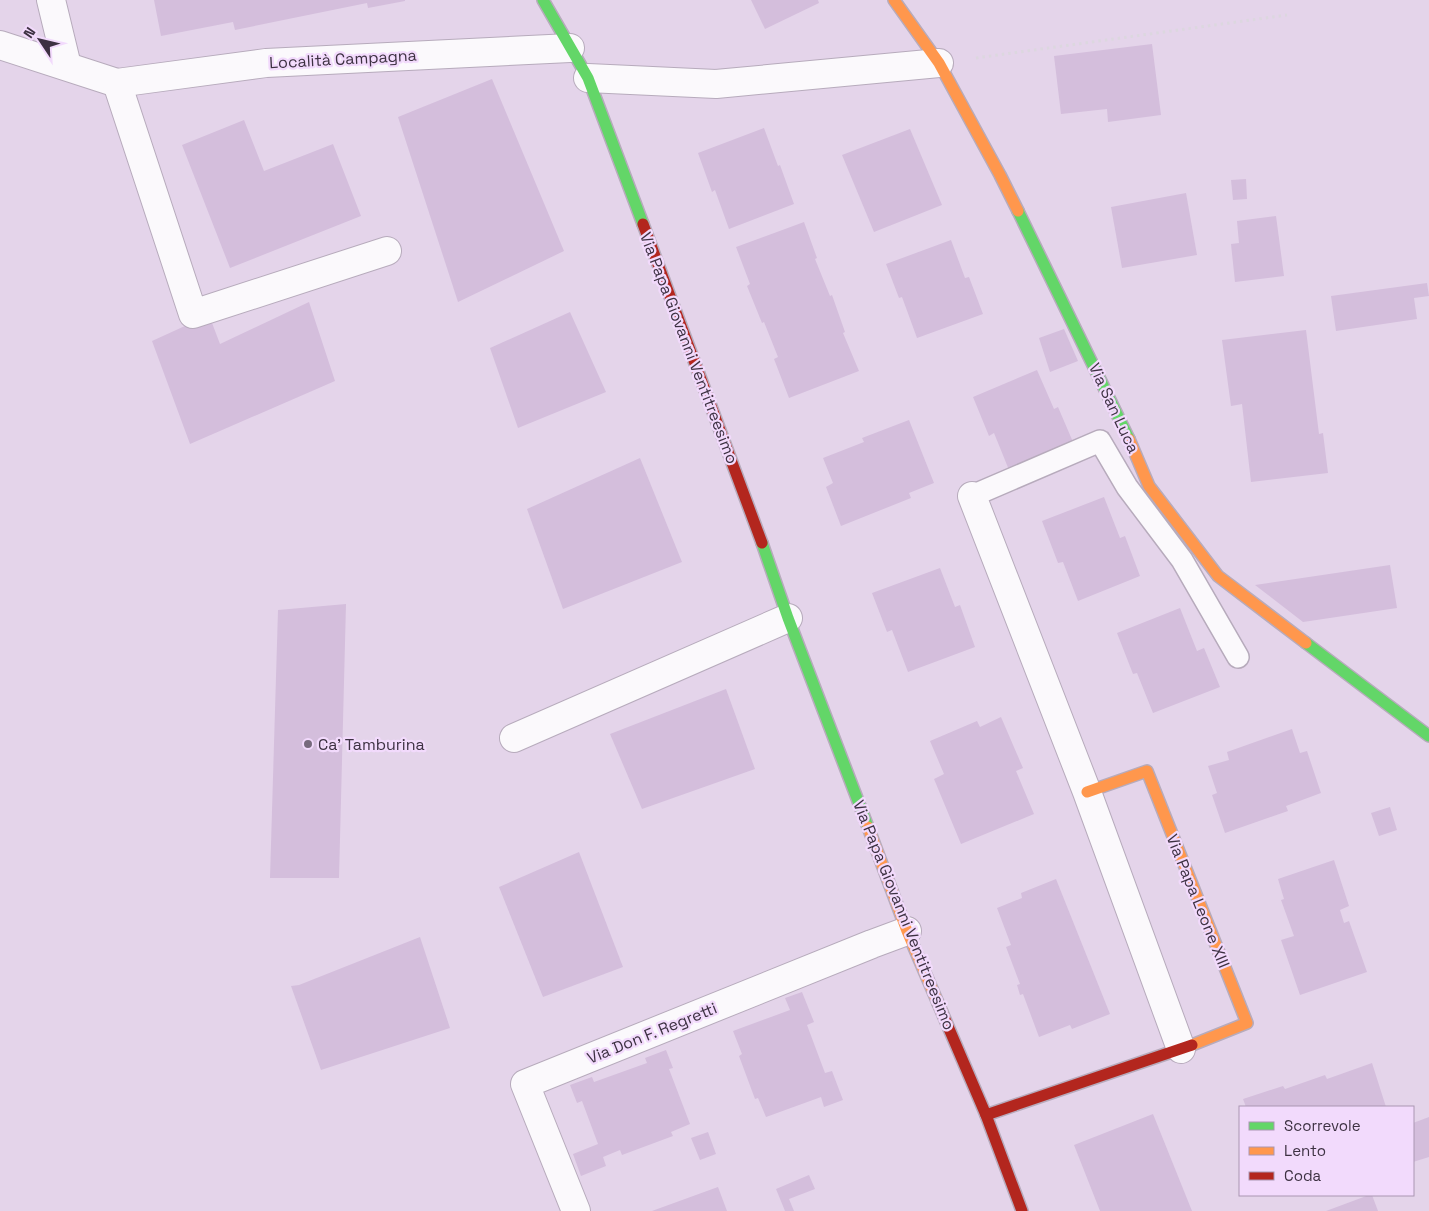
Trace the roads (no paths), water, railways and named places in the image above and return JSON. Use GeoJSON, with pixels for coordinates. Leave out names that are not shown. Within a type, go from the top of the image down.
{"type":"FeatureCollection","features":[{"type":"Feature","properties":{"kind":"street"},"geometry":{"type":"LineString","coordinates":[[51,0],[68,66]]}},
{"type":"Feature","properties":{"kind":"street","name":"Via Papa Giovanni Ventitreesimo"},"geometry":{"type":"LineString","coordinates":[[543,0],[588,78],[751,511],[788,618],[907,932],[986,1115],[1022,1211]]}},
{"type":"Feature","properties":{"kind":"street","name":"Via San Luca"},"geometry":{"type":"LineString","coordinates":[[894,0],[939,63],[1000,175],[1127,434],[1149,486],[1218,576],[1429,736]]}},
{"type":"Feature","properties":{"kind":"street","name":"Località Campagna"},"geometry":{"type":"LineString","coordinates":[[0,45],[117,83],[266,63],[570,48]]}},
{"type":"Feature","properties":{"kind":"street"},"geometry":{"type":"LineString","coordinates":[[588,78],[716,84],[939,63]]}},
{"type":"Feature","properties":{"kind":"street"},"geometry":{"type":"LineString","coordinates":[[117,83],[193,314],[387,251]]}},
{"type":"Feature","properties":{"kind":"street"},"geometry":{"type":"LineString","coordinates":[[972,496],[1087,792],[1181,1049]]}},
{"type":"Feature","properties":{"kind":"street"},"geometry":{"type":"LineString","coordinates":[[514,738],[788,618]]}},
{"type":"Feature","properties":{"kind":"street","name":"Via Papa Leone XIII"},"geometry":{"type":"LineString","coordinates":[[986,1115],[1181,1049],[1247,1023],[1147,771],[1087,792]]}},
{"type":"Feature","properties":{"kind":"street","name":"Via Don F. Regretti"},"geometry":{"type":"LineString","coordinates":[[576,1211],[525,1084],[907,932]]}},
{"type":"Feature","properties":{"kind":"lane"},"geometry":{"type":"LineString","coordinates":[[972,496],[1100,442],[1127,487],[1182,560],[1238,657]]}},
{"type":"Feature","properties":{"kind":"place","name":"Ca' Tamburina"},"geometry":{"type":"Point","coordinates":[308,744]}}]}
